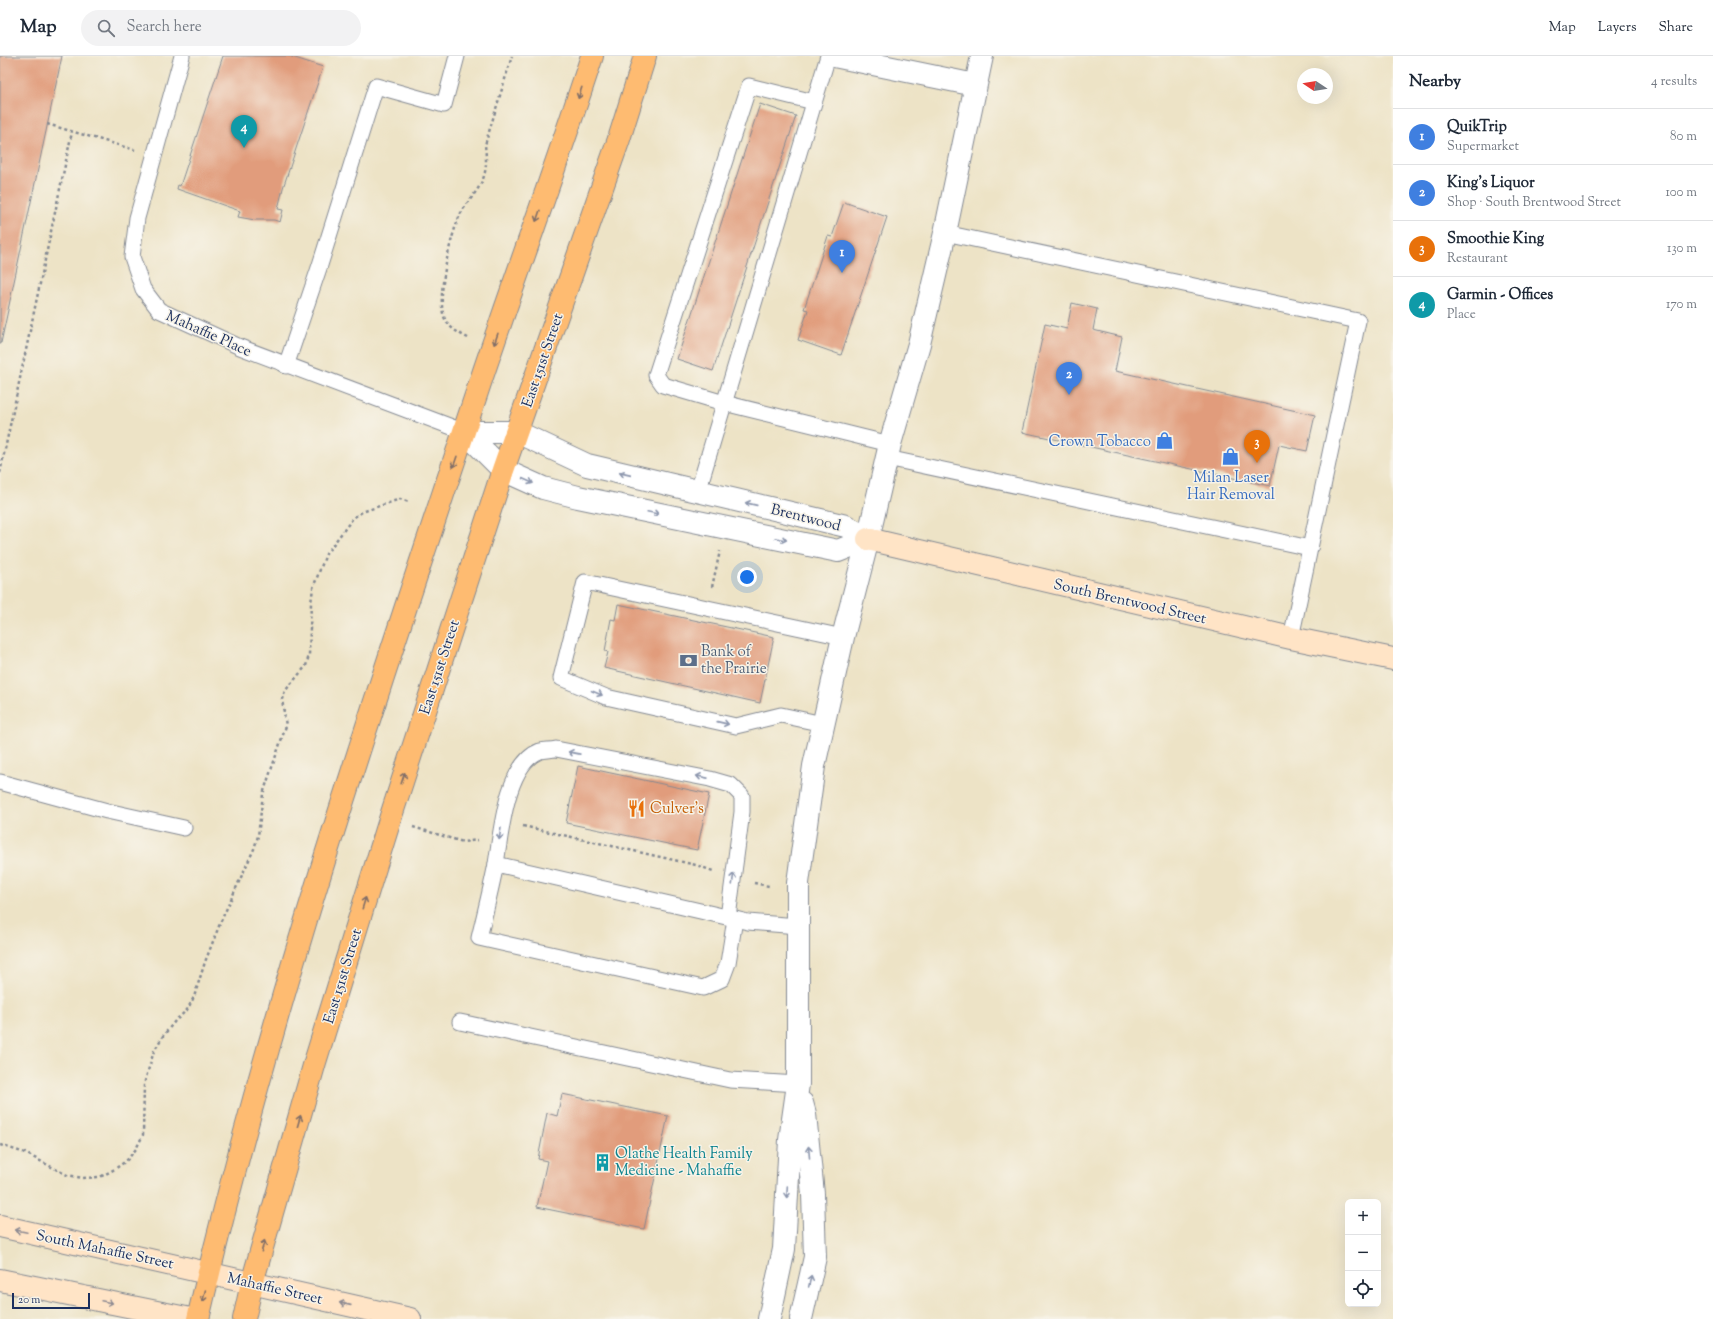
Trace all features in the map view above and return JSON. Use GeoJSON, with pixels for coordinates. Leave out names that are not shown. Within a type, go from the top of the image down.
{"type":"FeatureCollection","features":[{"type":"Feature","properties":{"kind":"main road"},"geometry":{"type":"LineString","coordinates":[[198,1319],[269,1042],[346,791],[592,56]]}},
{"type":"Feature","properties":{"kind":"main road","name":"East 151st Street"},"geometry":{"type":"LineString","coordinates":[[244,1319],[252,1283],[315,1062],[389,820],[503,470],[619,139],[645,56]]}},
{"type":"Feature","properties":{"kind":"street"},"geometry":{"type":"LineString","coordinates":[[834,56],[975,85]]}},
{"type":"Feature","properties":{"kind":"street"},"geometry":{"type":"LineString","coordinates":[[769,1319],[784,1249],[790,1140],[798,1084],[798,883],[814,766],[843,636],[889,451],[919,344],[945,233],[982,56]]}},
{"type":"Feature","properties":{"kind":"street","name":"Brentwood"},"geometry":{"type":"LineString","coordinates":[[465,432],[517,432],[587,465],[846,526],[868,539]]}},
{"type":"Feature","properties":{"kind":"street","name":"Brentwood"},"geometry":{"type":"LineString","coordinates":[[465,432],[503,470],[543,488],[578,497],[838,551],[868,539]]}},
{"type":"Feature","properties":{"kind":"street","name":"South Brentwood Street"},"geometry":{"type":"LineString","coordinates":[[868,539],[1291,638],[1393,659]]}},
{"type":"Feature","properties":{"kind":"street"},"geometry":{"type":"LineString","coordinates":[[798,1084],[805,1114],[813,1194],[815,1257],[801,1319]]}},
{"type":"Feature","properties":{"kind":"street","name":"South Mahaffie Street"},"geometry":{"type":"LineString","coordinates":[[0,1226],[209,1272]]}},
{"type":"Feature","properties":{"kind":"street","name":"Mahaffie Street"},"geometry":{"type":"LineString","coordinates":[[209,1272],[410,1319]]}},
{"type":"Feature","properties":{"kind":"street"},"geometry":{"type":"LineString","coordinates":[[0,1280],[191,1319]]}},
{"type":"Feature","properties":{"kind":"lane","name":"Mahaffie Place"},"geometry":{"type":"LineString","coordinates":[[182,56],[155,156],[136,218],[132,257],[143,289],[159,310],[286,366],[465,432]]}},
{"type":"Feature","properties":{"kind":"lane"},"geometry":{"type":"LineString","coordinates":[[286,366],[320,265],[376,86],[444,105],[457,56]]}},
{"type":"Feature","properties":{"kind":"lane"},"geometry":{"type":"LineString","coordinates":[[698,491],[828,56]]}},
{"type":"Feature","properties":{"kind":"lane"},"geometry":{"type":"LineString","coordinates":[[814,102],[749,86],[656,375],[663,385],[889,451],[1310,548]]}},
{"type":"Feature","properties":{"kind":"lane"},"geometry":{"type":"LineString","coordinates":[[945,233],[1358,321],[1291,638]]}},
{"type":"Feature","properties":{"kind":"lane"},"geometry":{"type":"LineString","coordinates":[[823,724],[781,714],[736,726],[606,697],[561,678],[584,582],[843,636]]}},
{"type":"Feature","properties":{"kind":"lane"},"geometry":{"type":"LineString","coordinates":[[556,749],[731,784],[742,796],[742,812],[733,879],[732,918],[728,963],[722,979],[703,988],[479,938],[496,864],[500,833],[505,807],[513,783],[524,763],[540,751],[556,749]]}},
{"type":"Feature","properties":{"kind":"lane"},"geometry":{"type":"LineString","coordinates":[[0,782],[107,811],[184,828]]}},
{"type":"Feature","properties":{"kind":"lane"},"geometry":{"type":"LineString","coordinates":[[496,864],[732,918],[798,926]]}},
{"type":"Feature","properties":{"kind":"lane"},"geometry":{"type":"LineString","coordinates":[[460,1022],[730,1080],[798,1084]]}},
{"type":"Feature","properties":{"kind":"path"},"geometry":{"type":"LineString","coordinates":[[468,338],[457,332],[448,324],[444,317],[443,294],[446,261],[452,237],[460,215],[484,177],[486,160],[485,145],[512,56]]}},
{"type":"Feature","properties":{"kind":"path"},"geometry":{"type":"LineString","coordinates":[[47,124],[155,156]]}},
{"type":"Feature","properties":{"kind":"path"},"geometry":{"type":"LineString","coordinates":[[0,473],[72,132]]}},
{"type":"Feature","properties":{"kind":"path"},"geometry":{"type":"LineString","coordinates":[[0,1145],[25,1153],[53,1169],[84,1178],[100,1177],[115,1169],[127,1160],[136,1149],[143,1135],[144,1084],[154,1051],[163,1036],[175,1021],[188,1010],[221,921],[254,849],[258,836],[263,794],[286,726],[282,699],[285,691],[306,666],[309,655],[313,588],[326,554],[353,518],[362,512],[400,500],[409,502]]}},
{"type":"Feature","properties":{"kind":"path"},"geometry":{"type":"LineString","coordinates":[[711,594],[720,548]]}},
{"type":"Feature","properties":{"kind":"path"},"geometry":{"type":"LineString","coordinates":[[413,827],[463,842],[488,839],[500,833],[506,832],[512,824],[696,865],[733,879],[769,886]]}},
{"type":"Feature","properties":{"kind":"building"},"geometry":{"type":"Polygon","coordinates":[[[0,56],[62,56],[1,343],[0,343],[0,56]]]}},
{"type":"Feature","properties":{"kind":"building"},"geometry":{"type":"Polygon","coordinates":[[[223,56],[289,56],[323,67],[283,188],[278,209],[283,210],[280,222],[274,220],[255,220],[238,217],[240,211],[177,189],[178,185],[180,186],[223,56]]]}},
{"type":"Feature","properties":{"kind":"building"},"geometry":{"type":"Polygon","coordinates":[[[760,104],[796,116],[713,371],[677,359],[760,104]]]}},
{"type":"Feature","properties":{"kind":"building"},"geometry":{"type":"Polygon","coordinates":[[[844,202],[887,217],[841,355],[798,340],[808,310],[804,309],[828,236],[832,237],[844,202]]]}},
{"type":"Feature","properties":{"kind":"building"},"geometry":{"type":"Polygon","coordinates":[[[1072,303],[1097,309],[1093,330],[1122,337],[1115,371],[1315,415],[1307,451],[1279,445],[1270,486],[1022,432],[1045,324],[1067,329],[1072,303]]]}},
{"type":"Feature","properties":{"kind":"building","name":"Bank of the Prairie"},"geometry":{"type":"Polygon","coordinates":[[[618,604],[774,637],[760,703],[604,668],[608,652],[605,651],[611,619],[615,620],[618,604]]]}},
{"type":"Feature","properties":{"kind":"building","name":"Culver's"},"geometry":{"type":"Polygon","coordinates":[[[578,766],[709,794],[697,850],[566,823],[578,766]]]}},
{"type":"Feature","properties":{"kind":"building","name":"Olathe Health Family Medicine - Mahaffie"},"geometry":{"type":"Polygon","coordinates":[[[562,1094],[668,1116],[644,1229],[537,1207],[547,1161],[538,1159],[547,1113],[557,1116],[562,1094]]]}},
{"type":"Feature","properties":{"kind":"place","name":"Garmin - Offices"},"geometry":{"type":"Point","coordinates":[244,148]}},
{"type":"Feature","properties":{"kind":"place","name":"QuikTrip"},"geometry":{"type":"Point","coordinates":[842,273]}},
{"type":"Feature","properties":{"kind":"place","name":"King's Liquor"},"geometry":{"type":"Point","coordinates":[1069,395]}},
{"type":"Feature","properties":{"kind":"place","name":"Crown Tobacco"},"geometry":{"type":"Point","coordinates":[1164,441]}},
{"type":"Feature","properties":{"kind":"place","name":"Milan Laser Hair Removal"},"geometry":{"type":"Point","coordinates":[1231,456]}},
{"type":"Feature","properties":{"kind":"place","name":"Smoothie King"},"geometry":{"type":"Point","coordinates":[1257,463]}},
{"type":"Feature","properties":{"kind":"place","name":"Bank of the Prairie"},"geometry":{"type":"Point","coordinates":[688,660]}},
{"type":"Feature","properties":{"kind":"place","name":"Culver's"},"geometry":{"type":"Point","coordinates":[637,808]}},
{"type":"Feature","properties":{"kind":"place","name":"Olathe Health Family Medicine - Mahaffie"},"geometry":{"type":"Point","coordinates":[602,1162]}}]}
